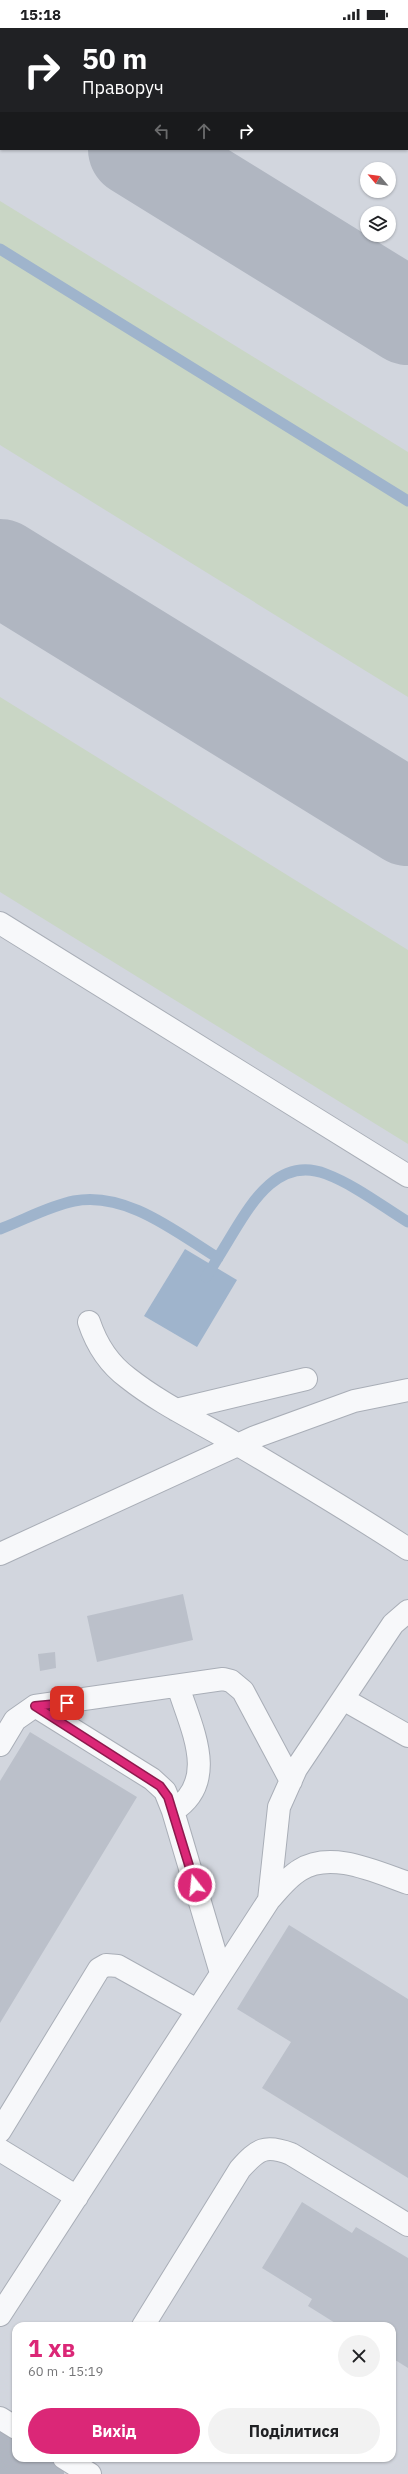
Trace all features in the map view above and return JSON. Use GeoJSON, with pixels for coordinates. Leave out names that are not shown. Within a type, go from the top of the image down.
{"type":"FeatureCollection","features":[{"type":"Feature","properties":{"kind":"lane"},"geometry":{"type":"LineString","coordinates":[[0,923],[408,1176]]}},
{"type":"Feature","properties":{"kind":"lane"},"geometry":{"type":"LineString","coordinates":[[89,1322],[94,1337],[107,1357],[127,1378],[176,1410],[239,1445],[408,1549]]}},
{"type":"Feature","properties":{"kind":"lane"},"geometry":{"type":"LineString","coordinates":[[176,1410],[306,1379]]}},
{"type":"Feature","properties":{"kind":"lane"},"geometry":{"type":"LineString","coordinates":[[0,1554],[239,1445],[354,1401],[408,1390]]}},
{"type":"Feature","properties":{"kind":"lane"},"geometry":{"type":"LineString","coordinates":[[269,1900],[279,1807],[296,1769],[393,1624],[408,1611]]}},
{"type":"Feature","properties":{"kind":"lane"},"geometry":{"type":"LineString","coordinates":[[0,1745],[16,1720],[35,1706],[223,1679],[238,1685],[291,1782]]}},
{"type":"Feature","properties":{"kind":"lane"},"geometry":{"type":"LineString","coordinates":[[173,1811],[185,1802],[194,1790],[200,1766],[178,1686]]}},
{"type":"Feature","properties":{"kind":"lane"},"geometry":{"type":"LineString","coordinates":[[343,1699],[408,1736]]}},
{"type":"Feature","properties":{"kind":"lane"},"geometry":{"type":"LineString","coordinates":[[35,1706],[152,1779],[165,1791],[173,1811],[221,1973]]}},
{"type":"Feature","properties":{"kind":"lane"},"geometry":{"type":"LineString","coordinates":[[0,2315],[269,1900],[299,1870],[315,1863],[331,1861],[375,1871],[408,1883]]}},
{"type":"Feature","properties":{"kind":"lane"},"geometry":{"type":"LineString","coordinates":[[0,2131],[99,1969],[106,1965],[118,1966],[197,2010]]}},
{"type":"Feature","properties":{"kind":"lane"},"geometry":{"type":"LineString","coordinates":[[145,2322],[240,2169],[253,2155],[264,2149],[276,2148],[291,2154],[408,2225]]}},
{"type":"Feature","properties":{"kind":"lane"},"geometry":{"type":"LineString","coordinates":[[0,2150],[77,2197]]}},
{"type":"Feature","properties":{"kind":"lane"},"geometry":{"type":"LineString","coordinates":[[0,2418],[12,2426]]}},
{"type":"Feature","properties":{"kind":"lane"},"geometry":{"type":"LineString","coordinates":[[70,2462],[90,2474]]}},
{"type":"Feature","properties":{"kind":"shaded area"},"geometry":{"type":"Polygon","coordinates":[[[0,150],[408,150],[408,2474],[0,2474],[0,150]]]}},
{"type":"Feature","properties":{"kind":"green space"},"geometry":{"type":"Polygon","coordinates":[[[0,201],[408,452],[408,697],[0,445],[0,201]]]}},
{"type":"Feature","properties":{"kind":"green space"},"geometry":{"type":"Polygon","coordinates":[[[0,697],[408,950],[408,1144],[0,892],[0,697]]]}},
{"type":"Feature","properties":{"kind":"water"},"geometry":{"type":"Polygon","coordinates":[[[185,1249],[237,1280],[197,1347],[144,1316],[185,1249]]]}},
{"type":"Feature","properties":{"kind":"building"},"geometry":{"type":"Polygon","coordinates":[[[183,1594],[193,1640],[97,1662],[87,1616],[183,1594]]]}},
{"type":"Feature","properties":{"kind":"building"},"geometry":{"type":"Polygon","coordinates":[[[55,1652],[56,1668],[40,1671],[38,1654],[55,1652]]]}},
{"type":"Feature","properties":{"kind":"building"},"geometry":{"type":"Polygon","coordinates":[[[30,1732],[137,1797],[0,2023],[0,1781],[30,1732]]]}},
{"type":"Feature","properties":{"kind":"building"},"geometry":{"type":"Polygon","coordinates":[[[289,1925],[408,1999],[408,2178],[262,2088],[291,2042],[237,2009],[289,1925]]]}},
{"type":"Feature","properties":{"kind":"building"},"geometry":{"type":"Polygon","coordinates":[[[302,2202],[352,2233],[356,2227],[408,2258],[408,2368],[396,2360],[396,2322],[334,2322],[308,2306],[312,2299],[262,2268],[302,2202]]]}},
{"type":"Feature","properties":{"kind":"waterway"},"geometry":{"type":"LineString","coordinates":[[0,249],[408,501]]}},
{"type":"Feature","properties":{"kind":"waterway"},"geometry":{"type":"LineString","coordinates":[[206,1277],[241,1220],[259,1195],[270,1184],[282,1176],[295,1171],[310,1170],[326,1174],[358,1190],[408,1222]]}},
{"type":"Feature","properties":{"kind":"waterway"},"geometry":{"type":"LineString","coordinates":[[0,1229],[65,1203],[93,1200],[113,1202],[150,1216],[218,1258]]}},
{"type":"Feature","properties":{"kind":"taxiway"},"geometry":{"type":"LineString","coordinates":[[138,150],[408,317]]}},
{"type":"Feature","properties":{"kind":"taxiway"},"geometry":{"type":"LineString","coordinates":[[0,567],[408,818]]}},
{"type":"Feature","properties":{"kind":"taxiway"},"geometry":{"type":"LineString","coordinates":[[0,2464],[16,2474]]}},
{"type":"Feature","properties":{"kind":"route"},"geometry":{"type":"LineString","coordinates":[[67,1703],[35,1706],[152,1779],[165,1791],[173,1811],[195,1885]]}}]}
